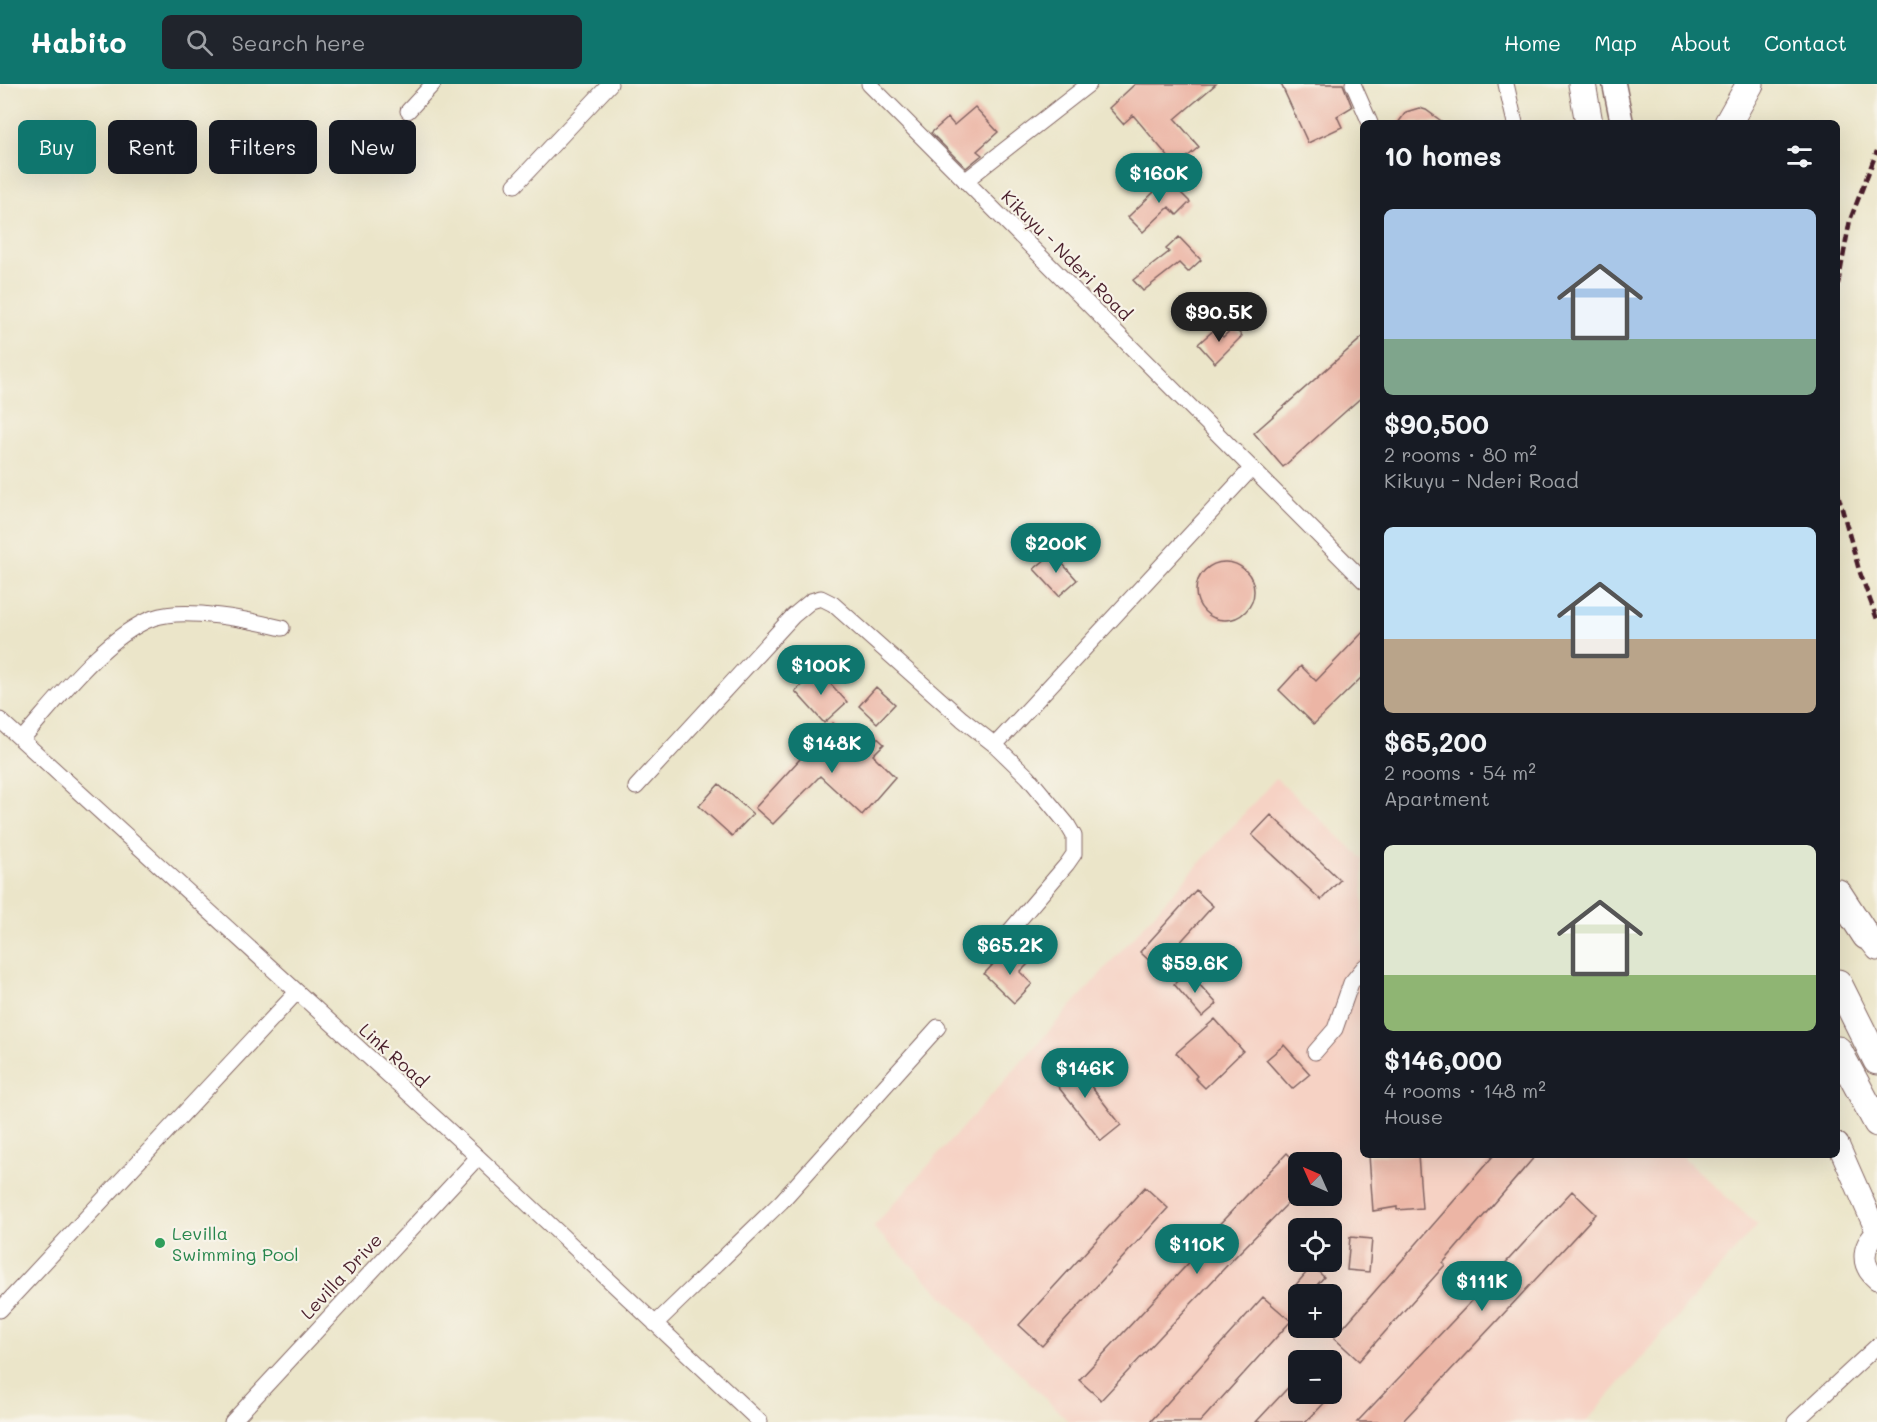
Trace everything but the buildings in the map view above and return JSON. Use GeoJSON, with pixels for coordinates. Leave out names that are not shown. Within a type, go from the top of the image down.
{"type":"FeatureCollection","features":[{"type":"Feature","properties":{"kind":"highway"},"geometry":{"type":"LineString","coordinates":[[1582,84],[1588,120]]}},
{"type":"Feature","properties":{"kind":"highway"},"geometry":{"type":"LineString","coordinates":[[1730,120],[1750,84]]}},
{"type":"Feature","properties":{"kind":"highway"},"geometry":{"type":"LineString","coordinates":[[1840,896],[1873,940]]}},
{"type":"Feature","properties":{"kind":"highway"},"geometry":{"type":"LineString","coordinates":[[1840,987],[1877,1061]]}},
{"type":"Feature","properties":{"kind":"highway"},"geometry":{"type":"LineString","coordinates":[[1840,1054],[1877,1123]]}},
{"type":"Feature","properties":{"kind":"main road"},"geometry":{"type":"LineString","coordinates":[[1614,84],[1621,120]]}},
{"type":"Feature","properties":{"kind":"street"},"geometry":{"type":"LineString","coordinates":[[408,111],[433,84]]}},
{"type":"Feature","properties":{"kind":"street"},"geometry":{"type":"LineString","coordinates":[[515,185],[610,84]]}},
{"type":"Feature","properties":{"kind":"street","name":"Kikuyu - Nderi Road"},"geometry":{"type":"LineString","coordinates":[[869,84],[1360,577]]}},
{"type":"Feature","properties":{"kind":"street"},"geometry":{"type":"LineString","coordinates":[[965,181],[1089,84]]}},
{"type":"Feature","properties":{"kind":"street"},"geometry":{"type":"LineString","coordinates":[[1353,84],[1370,120]]}},
{"type":"Feature","properties":{"kind":"street"},"geometry":{"type":"LineString","coordinates":[[1506,84],[1514,120]]}},
{"type":"Feature","properties":{"kind":"street"},"geometry":{"type":"LineString","coordinates":[[995,745],[1252,468]]}},
{"type":"Feature","properties":{"kind":"street"},"geometry":{"type":"LineString","coordinates":[[636,787],[794,616],[811,601],[821,598],[833,604],[962,719],[995,745],[1028,777],[1067,824],[1074,836],[1074,854],[1003,939]]}},
{"type":"Feature","properties":{"kind":"street"},"geometry":{"type":"LineString","coordinates":[[22,739],[90,663],[133,627],[156,617],[208,615],[247,620],[282,628]]}},
{"type":"Feature","properties":{"kind":"street","name":"Link Road"},"geometry":{"type":"LineString","coordinates":[[0,720],[478,1157],[760,1422]]}},
{"type":"Feature","properties":{"kind":"street"},"geometry":{"type":"LineString","coordinates":[[1315,1052],[1335,1029],[1351,983],[1360,972]]}},
{"type":"Feature","properties":{"kind":"street"},"geometry":{"type":"LineString","coordinates":[[0,1310],[296,993]]}},
{"type":"Feature","properties":{"kind":"street"},"geometry":{"type":"LineString","coordinates":[[654,1324],[781,1202],[938,1026]]}},
{"type":"Feature","properties":{"kind":"street"},"geometry":{"type":"LineString","coordinates":[[1840,1149],[1877,1233],[1870,1239],[1864,1256],[1865,1264],[1877,1280]]}},
{"type":"Feature","properties":{"kind":"street","name":"Levilla Drive"},"geometry":{"type":"LineString","coordinates":[[232,1422],[478,1157]]}},
{"type":"Feature","properties":{"kind":"street"},"geometry":{"type":"LineString","coordinates":[[1795,1422],[1877,1346]]}},
{"type":"Feature","properties":{"kind":"shaded area"},"geometry":{"type":"Polygon","coordinates":[[[1276,778],[1360,856],[1360,1158],[1684,1158],[1757,1225],[1586,1422],[1069,1422],[873,1227],[1276,778]]]}},
{"type":"Feature","properties":{"kind":"railway"},"geometry":{"type":"LineString","coordinates":[[1840,273],[1850,220],[1877,151]]}},
{"type":"Feature","properties":{"kind":"railway"},"geometry":{"type":"LineString","coordinates":[[1840,501],[1859,570],[1877,619]]}},
{"type":"Feature","properties":{"kind":"place","name":"Levilla Swimming Pool"},"geometry":{"type":"Point","coordinates":[160,1243]}}]}
